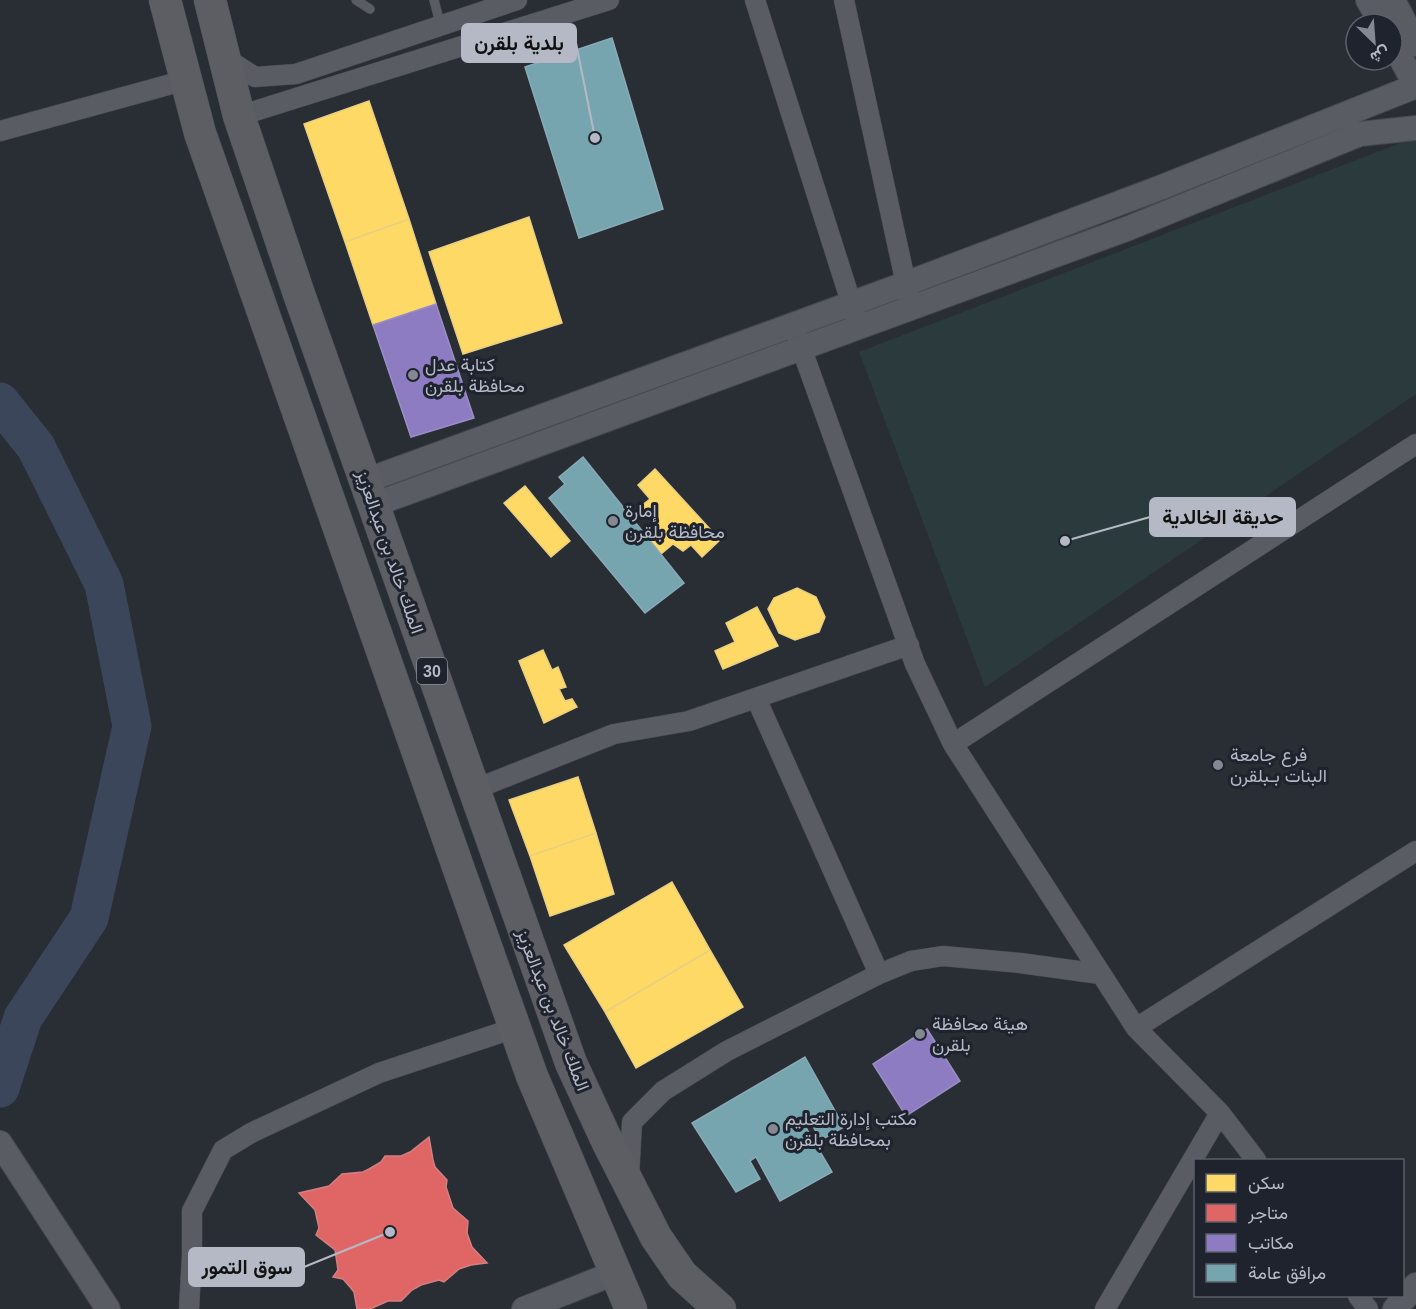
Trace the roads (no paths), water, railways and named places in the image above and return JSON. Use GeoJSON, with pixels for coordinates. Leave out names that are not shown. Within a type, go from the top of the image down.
{"type":"FeatureCollection","features":[{"type":"Feature","properties":{"kind":"highway","name":"30"},"geometry":{"type":"LineString","coordinates":[[165,0],[200,133],[532,1076],[631,1309]]}},
{"type":"Feature","properties":{"kind":"highway","name":"الملك خالد بن عبدالعزيز"},"geometry":{"type":"LineString","coordinates":[[210,0],[240,116],[369,493],[571,1063],[657,1237],[682,1275],[720,1309]]}},
{"type":"Feature","properties":{"kind":"highway"},"geometry":{"type":"LineString","coordinates":[[681,1309],[700,1306],[720,1309]]}},
{"type":"Feature","properties":{"kind":"street"},"geometry":{"type":"LineString","coordinates":[[224,57],[255,77],[296,74],[517,0]]}},
{"type":"Feature","properties":{"kind":"street"},"geometry":{"type":"LineString","coordinates":[[240,116],[609,0]]}},
{"type":"Feature","properties":{"kind":"street"},"geometry":{"type":"LineString","coordinates":[[755,0],[855,315]]}},
{"type":"Feature","properties":{"kind":"street"},"geometry":{"type":"LineString","coordinates":[[844,0],[908,295]]}},
{"type":"Feature","properties":{"kind":"street"},"geometry":{"type":"LineString","coordinates":[[1393,0],[1416,44]]}},
{"type":"Feature","properties":{"kind":"street"},"geometry":{"type":"LineString","coordinates":[[369,493],[802,347],[855,315],[908,295],[1162,187],[1416,86],[1404,64]]}},
{"type":"Feature","properties":{"kind":"street"},"geometry":{"type":"LineString","coordinates":[[0,131],[186,80]]}},
{"type":"Feature","properties":{"kind":"street"},"geometry":{"type":"LineString","coordinates":[[908,295],[1129,228],[1359,134],[1416,128]]}},
{"type":"Feature","properties":{"kind":"street"},"geometry":{"type":"LineString","coordinates":[[369,493],[792,325],[855,315]]}},
{"type":"Feature","properties":{"kind":"street"},"geometry":{"type":"LineString","coordinates":[[792,325],[802,347],[909,645],[953,744],[1136,1028],[1220,1113],[1254,1159]]}},
{"type":"Feature","properties":{"kind":"street"},"geometry":{"type":"LineString","coordinates":[[953,744],[1416,444]]}},
{"type":"Feature","properties":{"kind":"street"},"geometry":{"type":"LineString","coordinates":[[474,790],[614,734],[689,721],[909,645]]}},
{"type":"Feature","properties":{"kind":"street"},"geometry":{"type":"LineString","coordinates":[[756,698],[879,974]]}},
{"type":"Feature","properties":{"kind":"street"},"geometry":{"type":"LineString","coordinates":[[1136,1028],[1416,850]]}},
{"type":"Feature","properties":{"kind":"street"},"geometry":{"type":"LineString","coordinates":[[628,1182],[632,1122],[663,1091],[728,1051],[879,974],[911,961],[943,956],[1020,963],[1100,974]]}},
{"type":"Feature","properties":{"kind":"street"},"geometry":{"type":"LineString","coordinates":[[189,1309],[192,1211],[223,1150],[251,1133],[379,1073],[515,1028]]}},
{"type":"Feature","properties":{"kind":"street"},"geometry":{"type":"LineString","coordinates":[[1105,1309],[1220,1113]]}},
{"type":"Feature","properties":{"kind":"street"},"geometry":{"type":"LineString","coordinates":[[0,1143],[108,1309]]}},
{"type":"Feature","properties":{"kind":"street"},"geometry":{"type":"LineString","coordinates":[[524,1309],[617,1272]]}},
{"type":"Feature","properties":{"kind":"street"},"geometry":{"type":"LineString","coordinates":[[1395,1309],[1416,1285]]}},
{"type":"Feature","properties":{"kind":"street"},"geometry":{"type":"LineString","coordinates":[[1359,1297],[1368,1309]]}},
{"type":"Feature","properties":{"kind":"lane"},"geometry":{"type":"LineString","coordinates":[[356,0],[370,9]]}},
{"type":"Feature","properties":{"kind":"lane"},"geometry":{"type":"LineString","coordinates":[[434,0],[441,27]]}},
{"type":"Feature","properties":{"kind":"waterway"},"geometry":{"type":"LineString","coordinates":[[0,402],[36,447],[104,584],[132,726],[89,918],[23,1018],[0,1088]]}},
{"type":"Feature","properties":{"kind":"place","name":"بلدية بلقرن"},"geometry":{"type":"Point","coordinates":[595,138]}},
{"type":"Feature","properties":{"kind":"place","name":"كتابة عدل محافظة بلقرن"},"geometry":{"type":"Point","coordinates":[413,375]}},
{"type":"Feature","properties":{"kind":"place","name":"إمارة محافظة بلقرن"},"geometry":{"type":"Point","coordinates":[613,521]}},
{"type":"Feature","properties":{"kind":"place","name":"حديقة الخالدية"},"geometry":{"type":"Point","coordinates":[1065,541]}},
{"type":"Feature","properties":{"kind":"place","name":"فرع جامعة البنات بـبلقرن"},"geometry":{"type":"Point","coordinates":[1218,765]}},
{"type":"Feature","properties":{"kind":"place","name":"هيئة محافظة بلقرن"},"geometry":{"type":"Point","coordinates":[920,1034]}},
{"type":"Feature","properties":{"kind":"place","name":"مكتب إدارة التعليم بمحافظة بلقرن"},"geometry":{"type":"Point","coordinates":[773,1129]}},
{"type":"Feature","properties":{"kind":"place","name":"سوق التمور"},"geometry":{"type":"Point","coordinates":[390,1232]}}]}
